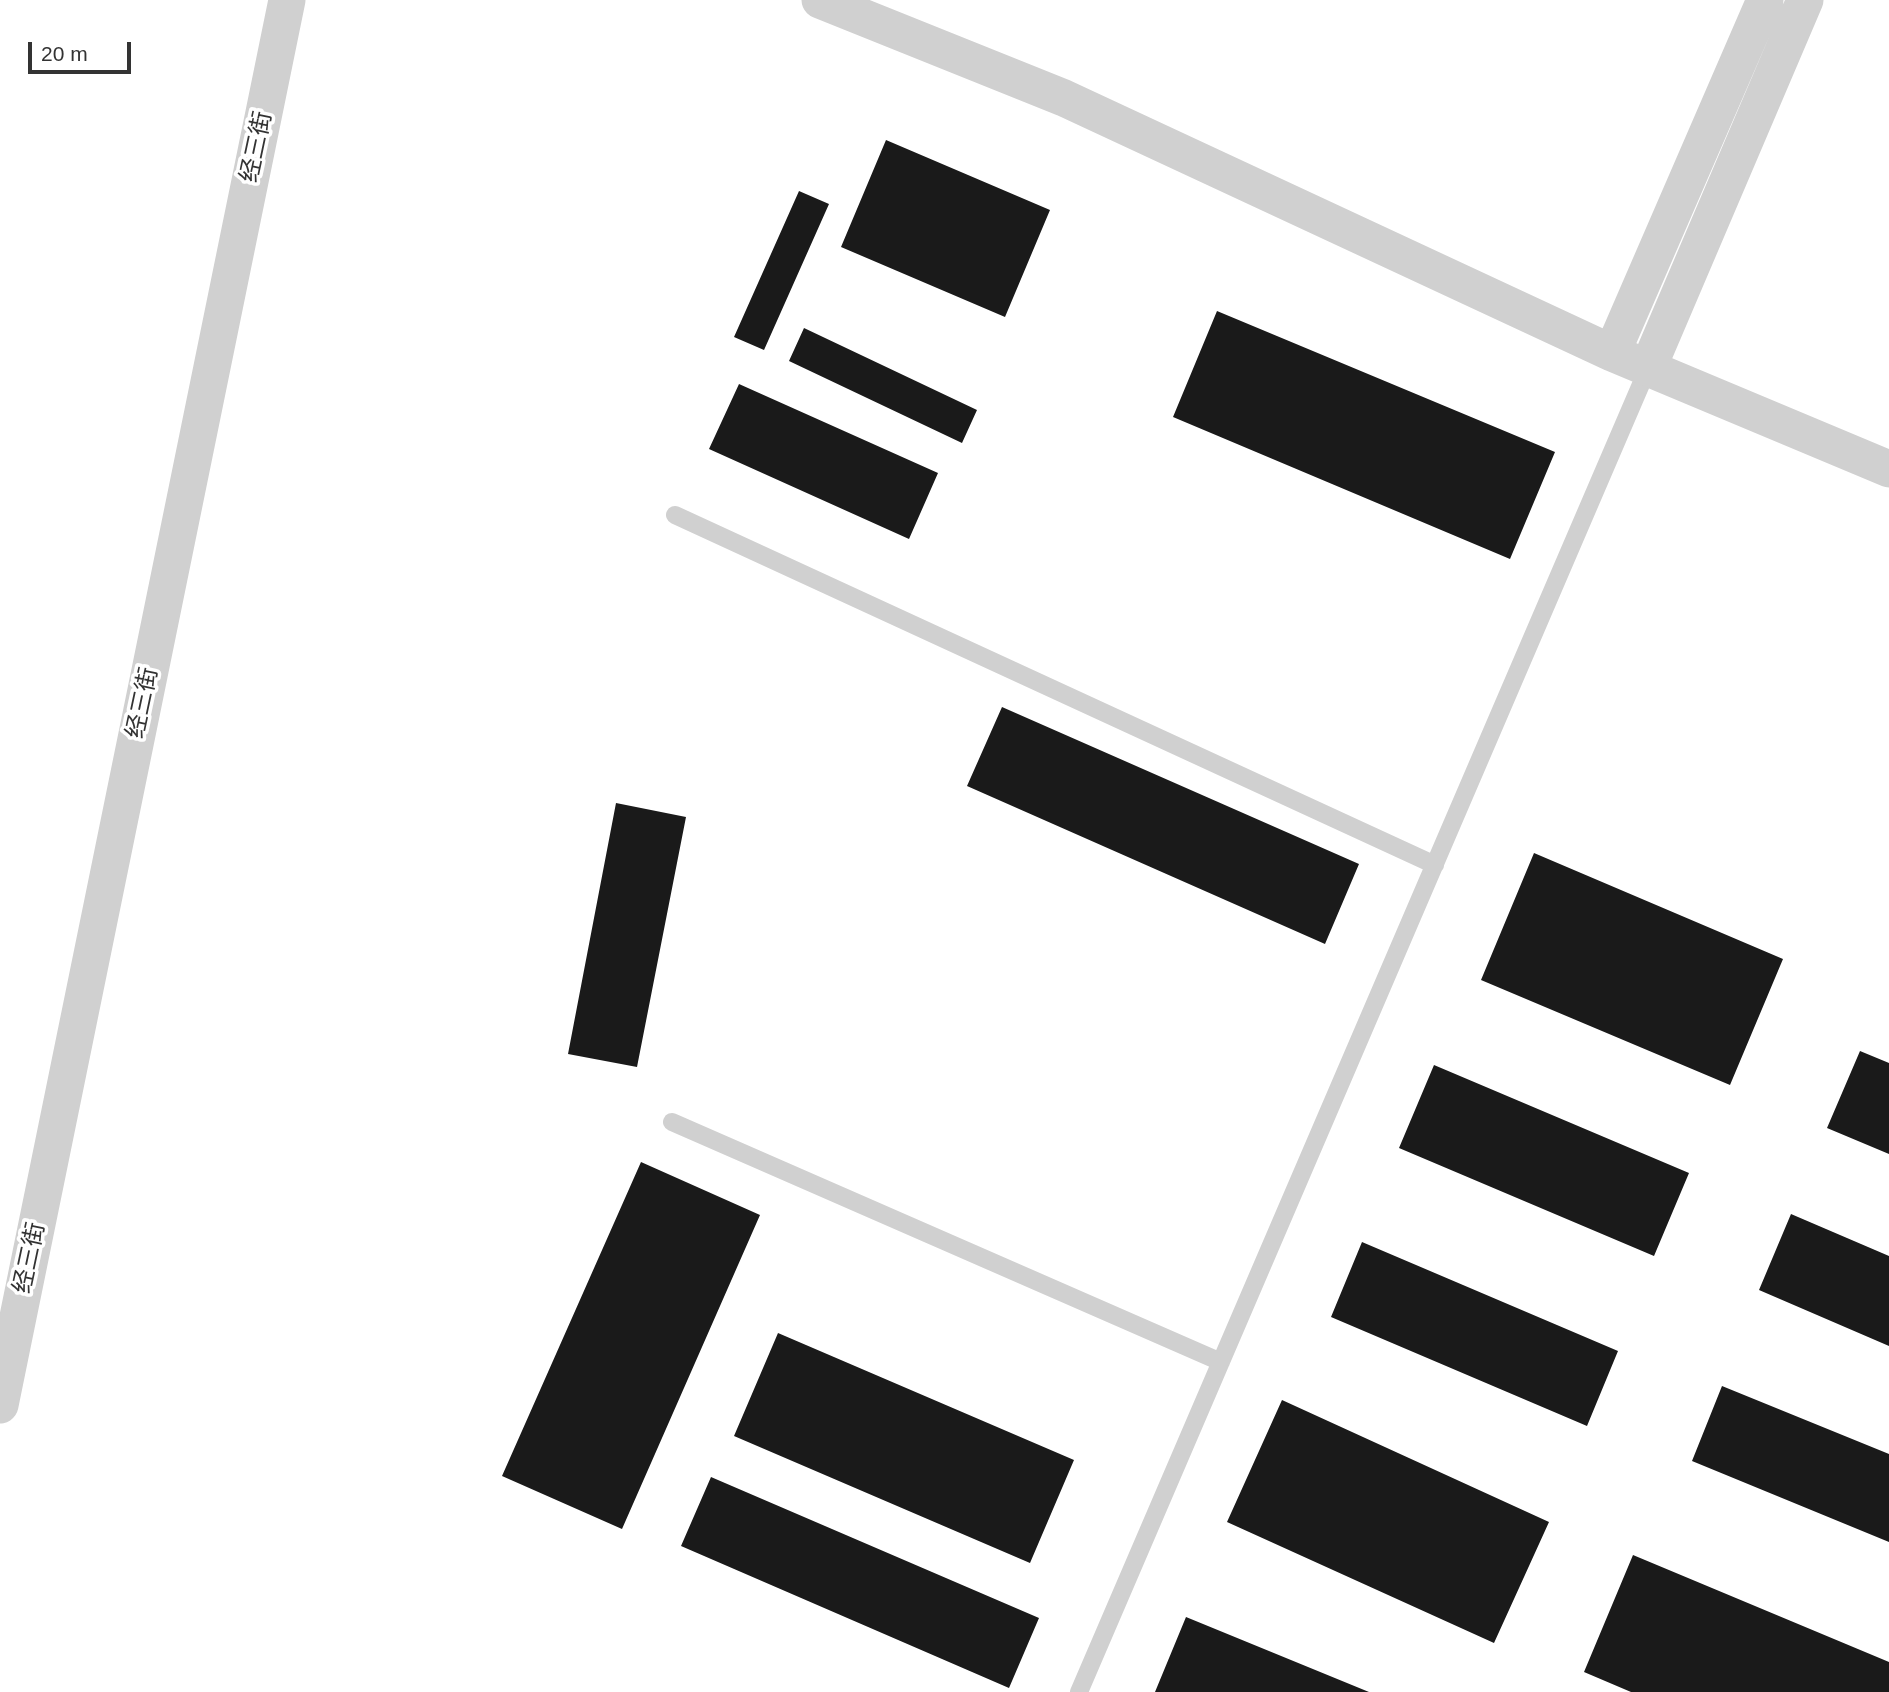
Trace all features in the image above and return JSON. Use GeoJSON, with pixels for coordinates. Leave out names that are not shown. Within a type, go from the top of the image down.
{"type":"FeatureCollection","features":[{"type":"Feature","properties":{"kind":"street","name":"经三街"},"geometry":{"type":"LineString","coordinates":[[0,1405],[287,0]]}},
{"type":"Feature","properties":{"kind":"street"},"geometry":{"type":"LineString","coordinates":[[820,0],[1064,98],[1612,353],[1889,469]]}},
{"type":"Feature","properties":{"kind":"street"},"geometry":{"type":"LineString","coordinates":[[1612,353],[1765,0]]}},
{"type":"Feature","properties":{"kind":"street"},"geometry":{"type":"LineString","coordinates":[[1648,368],[1805,0]]}},
{"type":"Feature","properties":{"kind":"lane"},"geometry":{"type":"LineString","coordinates":[[1079,1692],[1648,368]]}},
{"type":"Feature","properties":{"kind":"lane"},"geometry":{"type":"LineString","coordinates":[[676,515],[1435,865]]}},
{"type":"Feature","properties":{"kind":"lane"},"geometry":{"type":"LineString","coordinates":[[672,1122],[1221,1362]]}},
{"type":"Feature","properties":{"kind":"building"},"geometry":{"type":"Polygon","coordinates":[[[886,140],[1050,210],[1005,317],[841,247],[886,140]]]}},
{"type":"Feature","properties":{"kind":"building"},"geometry":{"type":"Polygon","coordinates":[[[799,191],[829,204],[764,350],[734,337],[799,191]]]}},
{"type":"Feature","properties":{"kind":"building"},"geometry":{"type":"Polygon","coordinates":[[[1217,311],[1555,452],[1510,559],[1173,417],[1217,311]]]}},
{"type":"Feature","properties":{"kind":"building"},"geometry":{"type":"Polygon","coordinates":[[[804,328],[977,410],[962,443],[789,361],[804,328]]]}},
{"type":"Feature","properties":{"kind":"building"},"geometry":{"type":"Polygon","coordinates":[[[739,384],[938,473],[909,539],[709,449],[739,384]]]}},
{"type":"Feature","properties":{"kind":"building"},"geometry":{"type":"Polygon","coordinates":[[[1002,707],[1359,864],[1325,944],[967,786],[1002,707]]]}},
{"type":"Feature","properties":{"kind":"building"},"geometry":{"type":"Polygon","coordinates":[[[616,803],[686,817],[637,1067],[568,1054],[616,803]]]}},
{"type":"Feature","properties":{"kind":"building"},"geometry":{"type":"Polygon","coordinates":[[[1534,853],[1783,959],[1730,1085],[1481,980],[1534,853]]]}},
{"type":"Feature","properties":{"kind":"building"},"geometry":{"type":"Polygon","coordinates":[[[1860,1051],[1889,1063],[1889,1154],[1827,1128],[1860,1051]]]}},
{"type":"Feature","properties":{"kind":"building"},"geometry":{"type":"Polygon","coordinates":[[[1434,1065],[1689,1173],[1654,1256],[1399,1148],[1434,1065]]]}},
{"type":"Feature","properties":{"kind":"building"},"geometry":{"type":"Polygon","coordinates":[[[641,1162],[760,1215],[622,1529],[502,1476],[641,1162]]]}},
{"type":"Feature","properties":{"kind":"building"},"geometry":{"type":"Polygon","coordinates":[[[1791,1214],[1889,1256],[1889,1346],[1759,1290],[1791,1214]]]}},
{"type":"Feature","properties":{"kind":"building"},"geometry":{"type":"Polygon","coordinates":[[[1362,1242],[1618,1351],[1587,1426],[1331,1317],[1362,1242]]]}},
{"type":"Feature","properties":{"kind":"building"},"geometry":{"type":"Polygon","coordinates":[[[778,1333],[1074,1460],[1030,1563],[734,1436],[778,1333]]]}},
{"type":"Feature","properties":{"kind":"building"},"geometry":{"type":"Polygon","coordinates":[[[1722,1386],[1889,1454],[1889,1542],[1692,1461],[1722,1386]]]}},
{"type":"Feature","properties":{"kind":"building"},"geometry":{"type":"Polygon","coordinates":[[[1282,1400],[1549,1522],[1494,1643],[1227,1522],[1282,1400]]]}},
{"type":"Feature","properties":{"kind":"building"},"geometry":{"type":"Polygon","coordinates":[[[711,1477],[1039,1618],[1009,1688],[681,1546],[711,1477]]]}},
{"type":"Feature","properties":{"kind":"building"},"geometry":{"type":"Polygon","coordinates":[[[1633,1555],[1889,1662],[1889,1692],[1631,1692],[1584,1672],[1633,1555]]]}},
{"type":"Feature","properties":{"kind":"building"},"geometry":{"type":"Polygon","coordinates":[[[1186,1617],[1369,1692],[1155,1692],[1186,1617]]]}}]}
